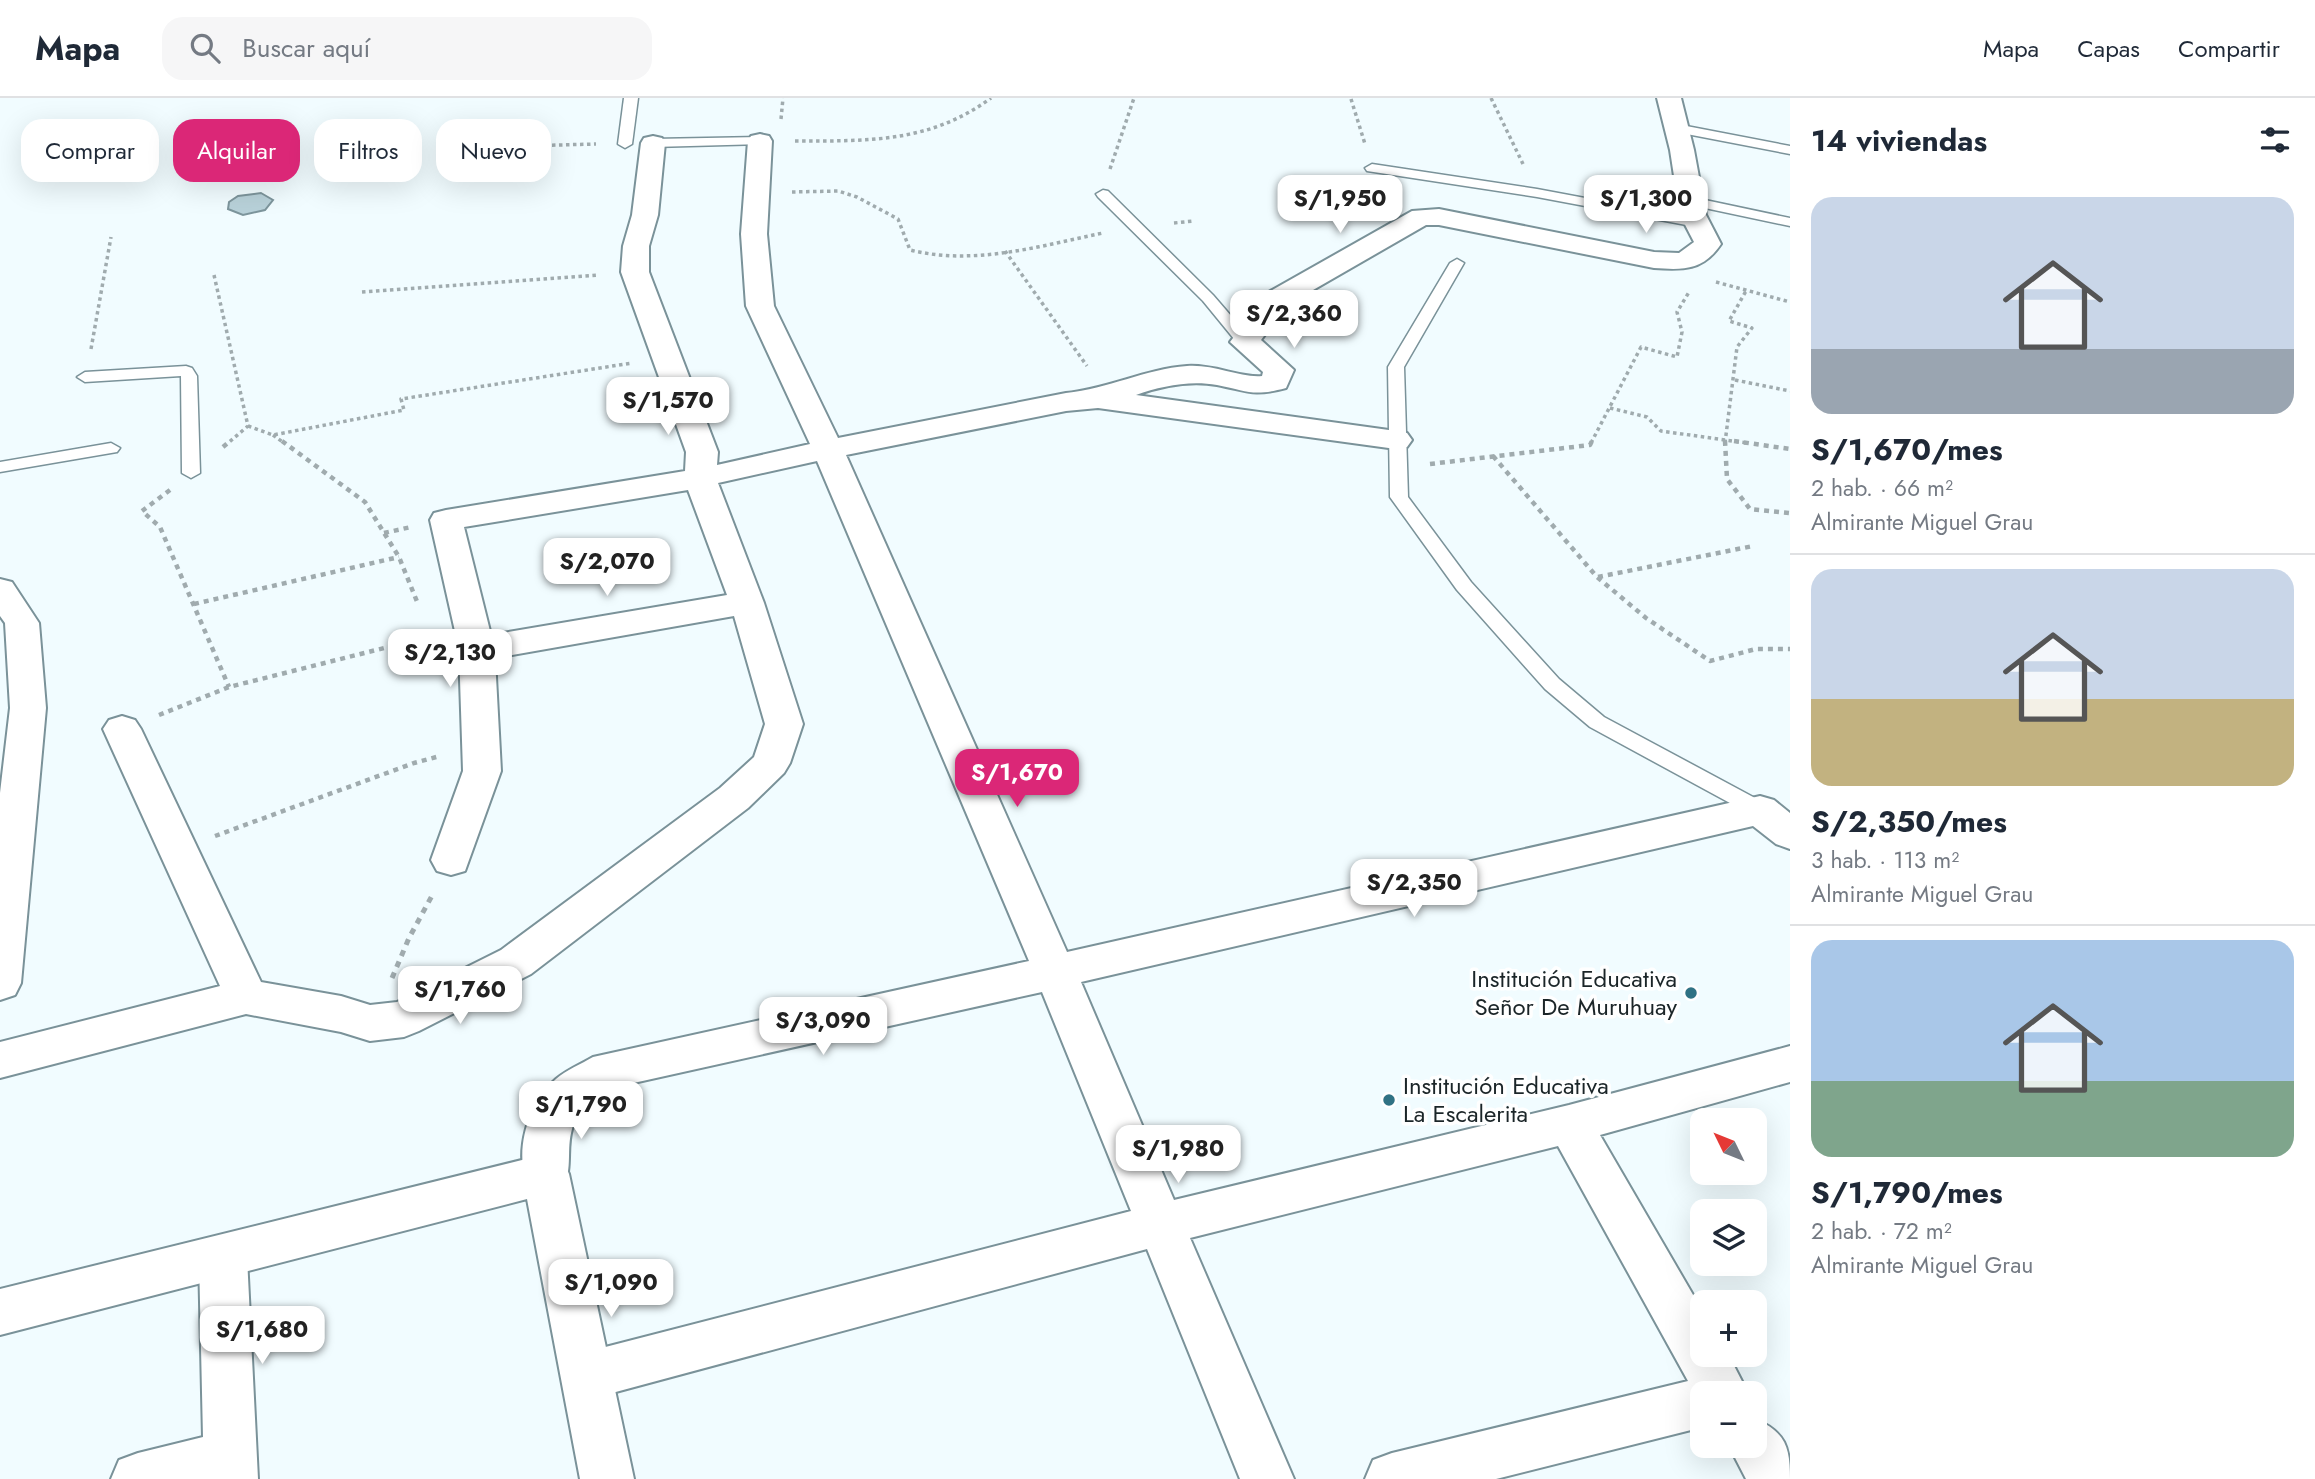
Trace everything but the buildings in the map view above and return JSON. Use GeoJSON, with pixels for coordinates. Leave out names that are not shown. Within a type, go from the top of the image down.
{"type":"FeatureCollection","features":[{"type":"Feature","properties":{"kind":"street"},"geometry":{"type":"LineString","coordinates":[[451,860],[482,771],[474,637],[446,520],[700,478],[828,449],[1103,397],[1154,378],[1215,376],[1257,388],[1275,382],[1279,370],[1245,342],[1277,299],[1421,217],[1439,217],[1671,262],[1685,262],[1708,244],[1694,212],[1669,98]]}},
{"type":"Feature","properties":{"kind":"street"},"geometry":{"type":"LineString","coordinates":[[760,141],[754,234],[760,306],[828,449],[1055,972],[1267,1479]]}},
{"type":"Feature","properties":{"kind":"street"},"geometry":{"type":"LineString","coordinates":[[0,1060],[246,997],[341,1014],[370,1023],[404,1019],[516,962],[734,798],[771,763],[784,724],[747,603],[700,478],[702,452],[635,272],[636,246],[645,215],[639,144]]}},
{"type":"Feature","properties":{"kind":"street"},"geometry":{"type":"LineString","coordinates":[[1103,397],[1397,454]]}},
{"type":"Feature","properties":{"kind":"street"},"geometry":{"type":"LineString","coordinates":[[0,590],[22,623],[14,710],[0,983]]}},
{"type":"Feature","properties":{"kind":"street"},"geometry":{"type":"LineString","coordinates":[[474,637],[747,603]]}},
{"type":"Feature","properties":{"kind":"street"},"geometry":{"type":"LineString","coordinates":[[122,729],[246,997]]}},
{"type":"Feature","properties":{"kind":"street"},"geometry":{"type":"LineString","coordinates":[[607,1479],[546,1174],[549,1123],[572,1093],[609,1070],[1055,972],[1420,886],[1775,822]]}},
{"type":"Feature","properties":{"kind":"street"},"geometry":{"type":"LineString","coordinates":[[586,1376],[1161,1224],[1569,1125],[1790,1064]]}},
{"type":"Feature","properties":{"kind":"street"},"geometry":{"type":"LineString","coordinates":[[1569,1125],[1715,1381]]}},
{"type":"Feature","properties":{"kind":"street"},"geometry":{"type":"LineString","coordinates":[[0,1312],[546,1174]]}},
{"type":"Feature","properties":{"kind":"street"},"geometry":{"type":"LineString","coordinates":[[138,1479],[230,1468],[223,1257]]}},
{"type":"Feature","properties":{"kind":"street"},"geometry":{"type":"LineString","coordinates":[[1392,1479],[1690,1405]]}},
{"type":"Feature","properties":{"kind":"street"},"geometry":{"type":"LineString","coordinates":[[1763,1458],[1777,1479]]}},
{"type":"Feature","properties":{"kind":"lane"},"geometry":{"type":"LineString","coordinates":[[631,98],[639,144],[760,141]]}},
{"type":"Feature","properties":{"kind":"lane"},"geometry":{"type":"LineString","coordinates":[[1676,128],[1790,150]]}},
{"type":"Feature","properties":{"kind":"lane"},"geometry":{"type":"LineString","coordinates":[[1372,168],[1537,193],[1790,222]]}},
{"type":"Feature","properties":{"kind":"lane"},"geometry":{"type":"LineString","coordinates":[[1103,194],[1208,298],[1245,342]]}},
{"type":"Feature","properties":{"kind":"lane"},"geometry":{"type":"LineString","coordinates":[[1457,263],[1396,367],[1399,497],[1464,586],[1552,684],[1597,722],[1775,822]]}},
{"type":"Feature","properties":{"kind":"lane"},"geometry":{"type":"LineString","coordinates":[[86,377],[186,371],[190,376],[191,473]]}},
{"type":"Feature","properties":{"kind":"lane"},"geometry":{"type":"LineString","coordinates":[[0,467],[111,448]]}},
{"type":"Feature","properties":{"kind":"path"},"geometry":{"type":"LineString","coordinates":[[760,141],[867,141],[916,134],[955,124],[991,98]]}},
{"type":"Feature","properties":{"kind":"path"},"geometry":{"type":"LineString","coordinates":[[1103,194],[1134,98]]}},
{"type":"Feature","properties":{"kind":"path"},"geometry":{"type":"LineString","coordinates":[[1490,98],[1537,193]]}},
{"type":"Feature","properties":{"kind":"path"},"geometry":{"type":"LineString","coordinates":[[1351,99],[1372,168]]}},
{"type":"Feature","properties":{"kind":"path"},"geometry":{"type":"LineString","coordinates":[[551,146],[639,144]]}},
{"type":"Feature","properties":{"kind":"path"},"geometry":{"type":"LineString","coordinates":[[756,192],[838,191],[857,197],[898,219],[910,250],[928,257],[1005,251],[1136,227],[1193,221]]}},
{"type":"Feature","properties":{"kind":"path"},"geometry":{"type":"LineString","coordinates":[[86,377],[111,237]]}},
{"type":"Feature","properties":{"kind":"path"},"geometry":{"type":"LineString","coordinates":[[1005,251],[1103,397]]}},
{"type":"Feature","properties":{"kind":"path"},"geometry":{"type":"LineString","coordinates":[[362,292],[635,272]]}},
{"type":"Feature","properties":{"kind":"path"},"geometry":{"type":"LineString","coordinates":[[1397,454],[1493,456],[1590,445],[1642,347],[1677,357],[1682,332],[1677,312],[1686,293],[1696,286]]}},
{"type":"Feature","properties":{"kind":"path"},"geometry":{"type":"LineString","coordinates":[[1790,302],[1746,291],[1729,321],[1752,328],[1737,347],[1735,380],[1725,440],[1727,479],[1750,509],[1790,513]]}},
{"type":"Feature","properties":{"kind":"path"},"geometry":{"type":"LineString","coordinates":[[273,435],[404,410],[401,399],[665,358]]}},
{"type":"Feature","properties":{"kind":"path"},"geometry":{"type":"LineString","coordinates":[[1735,380],[1790,391]]}},
{"type":"Feature","properties":{"kind":"path"},"geometry":{"type":"LineString","coordinates":[[1610,408],[1647,417],[1661,431],[1790,449]]}},
{"type":"Feature","properties":{"kind":"path"},"geometry":{"type":"LineString","coordinates":[[248,426],[273,435],[365,502],[398,557],[418,604]]}},
{"type":"Feature","properties":{"kind":"path"},"geometry":{"type":"LineString","coordinates":[[1493,456],[1597,577],[1646,618],[1710,662],[1756,649],[1790,649]]}},
{"type":"Feature","properties":{"kind":"path"},"geometry":{"type":"LineString","coordinates":[[142,511],[160,527],[229,687]]}},
{"type":"Feature","properties":{"kind":"path"},"geometry":{"type":"LineString","coordinates":[[1597,577],[1753,546]]}},
{"type":"Feature","properties":{"kind":"path"},"geometry":{"type":"LineString","coordinates":[[194,604],[398,557]]}},
{"type":"Feature","properties":{"kind":"path"},"geometry":{"type":"LineString","coordinates":[[122,729],[229,687],[474,637]]}},
{"type":"Feature","properties":{"kind":"path"},"geometry":{"type":"LineString","coordinates":[[178,850],[414,763],[481,747]]}},
{"type":"Feature","properties":{"kind":"path"},"geometry":{"type":"LineString","coordinates":[[370,1023],[384,998],[409,938],[451,860]]}},
{"type":"Feature","properties":{"kind":"place","name":"Institución Educativa Señor De Muruhuay"},"geometry":{"type":"Point","coordinates":[1691,993]}},
{"type":"Feature","properties":{"kind":"place","name":"Institución Educativa La Escalerita"},"geometry":{"type":"Point","coordinates":[1389,1100]}}]}
